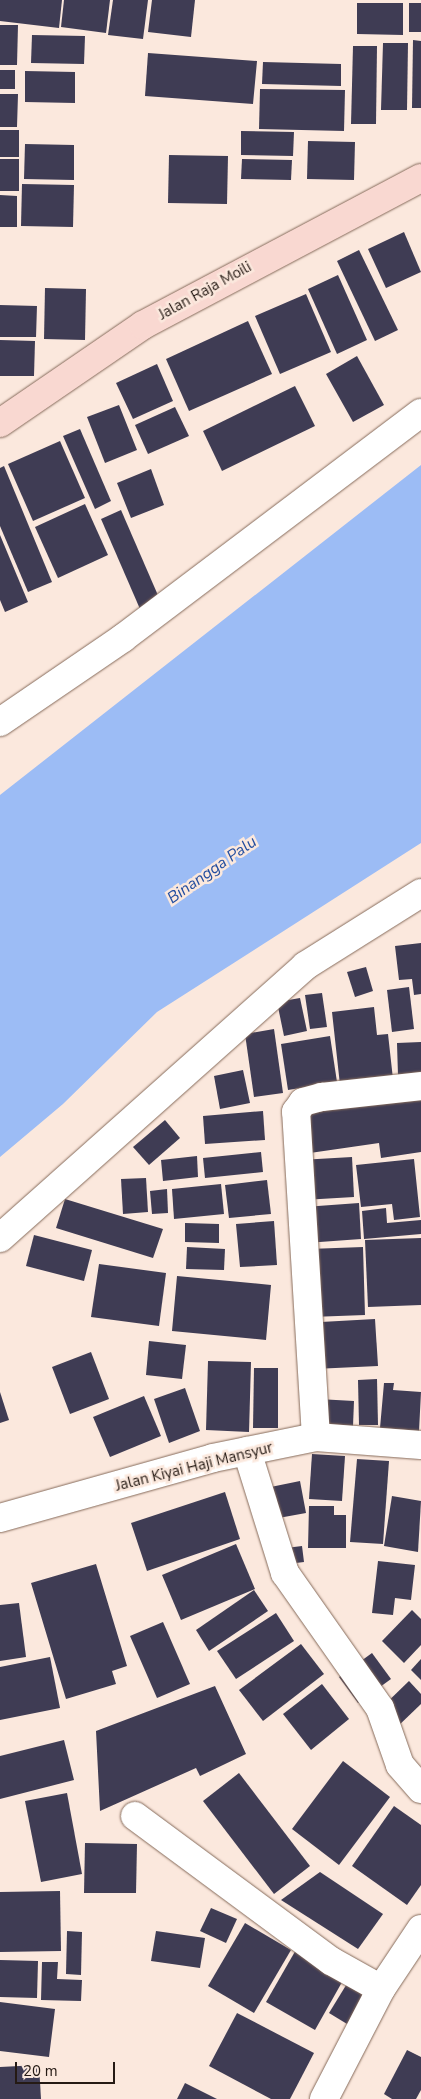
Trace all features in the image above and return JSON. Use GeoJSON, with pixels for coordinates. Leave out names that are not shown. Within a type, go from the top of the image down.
{"type":"FeatureCollection","features":[{"type":"Feature","properties":{"kind":"street","name":"Jalan Raja Moili"},"geometry":{"type":"LineString","coordinates":[[0,423],[143,325],[421,178]]}},
{"type":"Feature","properties":{"kind":"street"},"geometry":{"type":"LineString","coordinates":[[0,722],[123,638],[421,413]]}},
{"type":"Feature","properties":{"kind":"street"},"geometry":{"type":"LineString","coordinates":[[0,1238],[305,966],[421,893]]}},
{"type":"Feature","properties":{"kind":"street"},"geometry":{"type":"LineString","coordinates":[[316,1437],[296,1112],[303,1102],[328,1095],[421,1086]]}},
{"type":"Feature","properties":{"kind":"street","name":"Jalan Kiyai Haji Mansyur"},"geometry":{"type":"LineString","coordinates":[[0,1518],[247,1451],[316,1437],[421,1445]]}},
{"type":"Feature","properties":{"kind":"street"},"geometry":{"type":"LineString","coordinates":[[247,1451],[285,1573],[380,1708],[400,1764],[421,1789]]}},
{"type":"Feature","properties":{"kind":"street"},"geometry":{"type":"LineString","coordinates":[[134,1816],[331,1960],[386,1980]]}},
{"type":"Feature","properties":{"kind":"street"},"geometry":{"type":"LineString","coordinates":[[324,2099],[386,1980],[421,1929]]}},
{"type":"Feature","properties":{"kind":"water","name":"Binangga Palu"},"geometry":{"type":"Polygon","coordinates":[[[421,465],[421,843],[157,1012],[63,1104],[0,1157],[0,795],[421,465]]]}},
{"type":"Feature","properties":{"kind":"building"},"geometry":{"type":"Polygon","coordinates":[[[0,0],[62,0],[59,28],[0,21],[0,0]]]}},
{"type":"Feature","properties":{"kind":"building"},"geometry":{"type":"Polygon","coordinates":[[[64,0],[110,0],[106,33],[61,27],[64,0]]]}},
{"type":"Feature","properties":{"kind":"building"},"geometry":{"type":"Polygon","coordinates":[[[113,0],[148,0],[143,39],[108,35],[113,0]]]}},
{"type":"Feature","properties":{"kind":"building"},"geometry":{"type":"Polygon","coordinates":[[[152,0],[195,0],[191,37],[148,32],[152,0]]]}},
{"type":"Feature","properties":{"kind":"building"},"geometry":{"type":"Polygon","coordinates":[[[357,3],[403,3],[403,35],[357,34],[357,3]]]}},
{"type":"Feature","properties":{"kind":"building"},"geometry":{"type":"Polygon","coordinates":[[[409,3],[421,3],[421,32],[409,32],[409,3]]]}},
{"type":"Feature","properties":{"kind":"building"},"geometry":{"type":"Polygon","coordinates":[[[0,25],[18,25],[17,65],[0,65],[0,25]]]}},
{"type":"Feature","properties":{"kind":"building"},"geometry":{"type":"Polygon","coordinates":[[[32,35],[85,36],[84,64],[31,63],[32,35]]]}},
{"type":"Feature","properties":{"kind":"building"},"geometry":{"type":"Polygon","coordinates":[[[413,40],[421,41],[421,108],[412,108],[413,40]]]}},
{"type":"Feature","properties":{"kind":"building"},"geometry":{"type":"Polygon","coordinates":[[[383,43],[408,43],[407,110],[381,110],[383,43]]]}},
{"type":"Feature","properties":{"kind":"building"},"geometry":{"type":"Polygon","coordinates":[[[353,46],[377,46],[376,124],[351,124],[353,46]]]}},
{"type":"Feature","properties":{"kind":"building"},"geometry":{"type":"Polygon","coordinates":[[[148,53],[257,61],[253,104],[145,96],[148,53]]]}},
{"type":"Feature","properties":{"kind":"building"},"geometry":{"type":"Polygon","coordinates":[[[263,62],[341,64],[341,86],[262,84],[263,62]]]}},
{"type":"Feature","properties":{"kind":"building"},"geometry":{"type":"Polygon","coordinates":[[[0,70],[15,70],[15,89],[0,89],[0,70]]]}},
{"type":"Feature","properties":{"kind":"building"},"geometry":{"type":"Polygon","coordinates":[[[25,71],[75,72],[75,103],[25,102],[25,71]]]}},
{"type":"Feature","properties":{"kind":"building"},"geometry":{"type":"Polygon","coordinates":[[[260,89],[345,90],[344,131],[259,129],[260,89]]]}},
{"type":"Feature","properties":{"kind":"building"},"geometry":{"type":"Polygon","coordinates":[[[0,94],[18,94],[17,127],[0,127],[0,94]]]}},
{"type":"Feature","properties":{"kind":"building"},"geometry":{"type":"Polygon","coordinates":[[[0,130],[19,130],[19,157],[0,157],[0,130]]]}},
{"type":"Feature","properties":{"kind":"building"},"geometry":{"type":"Polygon","coordinates":[[[241,131],[294,132],[293,156],[241,155],[241,131]]]}},
{"type":"Feature","properties":{"kind":"building"},"geometry":{"type":"Polygon","coordinates":[[[308,141],[355,142],[354,180],[307,179],[308,141]]]}},
{"type":"Feature","properties":{"kind":"building"},"geometry":{"type":"Polygon","coordinates":[[[25,144],[74,145],[74,180],[24,179],[25,144]]]}},
{"type":"Feature","properties":{"kind":"building"},"geometry":{"type":"Polygon","coordinates":[[[169,155],[228,156],[227,204],[168,203],[169,155]]]}},
{"type":"Feature","properties":{"kind":"building"},"geometry":{"type":"Polygon","coordinates":[[[0,159],[19,159],[19,191],[0,191],[0,159]]]}},
{"type":"Feature","properties":{"kind":"building"},"geometry":{"type":"Polygon","coordinates":[[[242,159],[292,160],[291,180],[241,179],[242,159]]]}},
{"type":"Feature","properties":{"kind":"building"},"geometry":{"type":"Polygon","coordinates":[[[22,184],[74,185],[73,227],[21,226],[22,184]]]}},
{"type":"Feature","properties":{"kind":"building"},"geometry":{"type":"Polygon","coordinates":[[[0,195],[17,196],[17,227],[0,227],[0,195]]]}},
{"type":"Feature","properties":{"kind":"building"},"geometry":{"type":"Polygon","coordinates":[[[404,232],[421,272],[386,288],[368,249],[404,232]]]}},
{"type":"Feature","properties":{"kind":"building"},"geometry":{"type":"Polygon","coordinates":[[[359,250],[398,330],[375,341],[337,261],[359,250]]]}},
{"type":"Feature","properties":{"kind":"building"},"geometry":{"type":"Polygon","coordinates":[[[338,275],[367,340],[337,354],[308,289],[338,275]]]}},
{"type":"Feature","properties":{"kind":"building"},"geometry":{"type":"Polygon","coordinates":[[[45,288],[86,289],[85,340],[44,339],[45,288]]]}},
{"type":"Feature","properties":{"kind":"building"},"geometry":{"type":"Polygon","coordinates":[[[306,294],[331,352],[280,374],[255,316],[306,294]]]}},
{"type":"Feature","properties":{"kind":"building"},"geometry":{"type":"Polygon","coordinates":[[[0,305],[37,306],[36,337],[0,337],[0,305]]]}},
{"type":"Feature","properties":{"kind":"building"},"geometry":{"type":"Polygon","coordinates":[[[248,321],[272,374],[189,411],[166,359],[248,321]]]}},
{"type":"Feature","properties":{"kind":"building"},"geometry":{"type":"Polygon","coordinates":[[[0,340],[35,341],[34,376],[0,376],[0,340]]]}},
{"type":"Feature","properties":{"kind":"building"},"geometry":{"type":"Polygon","coordinates":[[[357,356],[384,405],[353,422],[326,374],[357,356]]]}},
{"type":"Feature","properties":{"kind":"building"},"geometry":{"type":"Polygon","coordinates":[[[157,364],[173,401],[133,419],[116,383],[157,364]]]}},
{"type":"Feature","properties":{"kind":"building"},"geometry":{"type":"Polygon","coordinates":[[[295,386],[315,426],[222,471],[203,431],[295,386]]]}},
{"type":"Feature","properties":{"kind":"building"},"geometry":{"type":"Polygon","coordinates":[[[119,405],[137,450],[105,463],[87,417],[119,405]]]}},
{"type":"Feature","properties":{"kind":"building"},"geometry":{"type":"Polygon","coordinates":[[[175,407],[189,436],[148,454],[135,425],[175,407]]]}},
{"type":"Feature","properties":{"kind":"building"},"geometry":{"type":"Polygon","coordinates":[[[80,429],[111,501],[95,509],[63,436],[80,429]]]}},
{"type":"Feature","properties":{"kind":"building"},"geometry":{"type":"Polygon","coordinates":[[[60,441],[85,498],[33,521],[8,464],[60,441]]]}},
{"type":"Feature","properties":{"kind":"building"},"geometry":{"type":"Polygon","coordinates":[[[4,466],[52,582],[28,592],[0,526],[0,468],[4,466]]]}},
{"type":"Feature","properties":{"kind":"building"},"geometry":{"type":"Polygon","coordinates":[[[151,469],[164,505],[131,518],[117,483],[151,469]]]}},
{"type":"Feature","properties":{"kind":"building"},"geometry":{"type":"Polygon","coordinates":[[[85,504],[108,555],[58,578],[35,527],[85,504]]]}},
{"type":"Feature","properties":{"kind":"building"},"geometry":{"type":"Polygon","coordinates":[[[121,510],[160,600],[140,609],[101,519],[121,510]]]}},
{"type":"Feature","properties":{"kind":"building"},"geometry":{"type":"Polygon","coordinates":[[[0,535],[28,602],[5,612],[0,600],[0,535]]]}},
{"type":"Feature","properties":{"kind":"building"},"geometry":{"type":"Polygon","coordinates":[[[421,943],[421,994],[414,995],[412,979],[399,980],[395,946],[421,943]]]}},
{"type":"Feature","properties":{"kind":"building"},"geometry":{"type":"Polygon","coordinates":[[[366,967],[373,991],[355,997],[347,972],[366,967]]]}},
{"type":"Feature","properties":{"kind":"building"},"geometry":{"type":"Polygon","coordinates":[[[409,987],[414,1029],[392,1032],[387,990],[409,987]]]}},
{"type":"Feature","properties":{"kind":"building"},"geometry":{"type":"Polygon","coordinates":[[[322,993],[327,1027],[310,1029],[305,995],[322,993]]]}},
{"type":"Feature","properties":{"kind":"building"},"geometry":{"type":"Polygon","coordinates":[[[300,998],[307,1031],[284,1036],[277,1002],[300,998]]]}},
{"type":"Feature","properties":{"kind":"building"},"geometry":{"type":"Polygon","coordinates":[[[374,1007],[377,1035],[388,1034],[393,1079],[340,1085],[332,1012],[374,1007]]]}},
{"type":"Feature","properties":{"kind":"building"},"geometry":{"type":"Polygon","coordinates":[[[274,1029],[283,1093],[254,1097],[245,1034],[274,1029]]]}},
{"type":"Feature","properties":{"kind":"building"},"geometry":{"type":"Polygon","coordinates":[[[330,1036],[337,1082],[288,1090],[281,1044],[330,1036]]]}},
{"type":"Feature","properties":{"kind":"building"},"geometry":{"type":"Polygon","coordinates":[[[421,1042],[421,1075],[398,1076],[397,1043],[421,1042]]]}},
{"type":"Feature","properties":{"kind":"building"},"geometry":{"type":"Polygon","coordinates":[[[243,1070],[250,1103],[220,1109],[214,1076],[243,1070]]]}},
{"type":"Feature","properties":{"kind":"building"},"geometry":{"type":"Polygon","coordinates":[[[421,1096],[421,1152],[381,1158],[379,1143],[303,1154],[297,1115],[421,1096]]]}},
{"type":"Feature","properties":{"kind":"building"},"geometry":{"type":"Polygon","coordinates":[[[263,1111],[265,1140],[205,1144],[203,1116],[263,1111]]]}},
{"type":"Feature","properties":{"kind":"building"},"geometry":{"type":"Polygon","coordinates":[[[165,1120],[180,1138],[149,1165],[133,1147],[165,1120]]]}},
{"type":"Feature","properties":{"kind":"building"},"geometry":{"type":"Polygon","coordinates":[[[261,1152],[263,1172],[205,1178],[203,1158],[261,1152]]]}},
{"type":"Feature","properties":{"kind":"building"},"geometry":{"type":"Polygon","coordinates":[[[197,1156],[198,1177],[163,1181],[161,1160],[197,1156]]]}},
{"type":"Feature","properties":{"kind":"building"},"geometry":{"type":"Polygon","coordinates":[[[352,1157],[354,1197],[303,1200],[300,1160],[352,1157]]]}},
{"type":"Feature","properties":{"kind":"building"},"geometry":{"type":"Polygon","coordinates":[[[414,1159],[420,1217],[394,1220],[392,1204],[361,1207],[356,1165],[414,1159]]]}},
{"type":"Feature","properties":{"kind":"building"},"geometry":{"type":"Polygon","coordinates":[[[146,1178],[148,1212],[123,1214],[121,1179],[146,1178]]]}},
{"type":"Feature","properties":{"kind":"building"},"geometry":{"type":"Polygon","coordinates":[[[267,1180],[271,1214],[229,1218],[225,1185],[267,1180]]]}},
{"type":"Feature","properties":{"kind":"building"},"geometry":{"type":"Polygon","coordinates":[[[221,1184],[224,1214],[174,1219],[172,1189],[221,1184]]]}},
{"type":"Feature","properties":{"kind":"building"},"geometry":{"type":"Polygon","coordinates":[[[167,1189],[168,1213],[152,1214],[150,1191],[167,1189]]]}},
{"type":"Feature","properties":{"kind":"building"},"geometry":{"type":"Polygon","coordinates":[[[65,1199],[163,1229],[153,1258],[56,1228],[65,1199]]]}},
{"type":"Feature","properties":{"kind":"building"},"geometry":{"type":"Polygon","coordinates":[[[359,1203],[361,1239],[306,1243],[304,1207],[359,1203]]]}},
{"type":"Feature","properties":{"kind":"building"},"geometry":{"type":"Polygon","coordinates":[[[386,1208],[387,1223],[421,1220],[421,1234],[364,1239],[362,1211],[386,1208]]]}},
{"type":"Feature","properties":{"kind":"building"},"geometry":{"type":"Polygon","coordinates":[[[274,1221],[277,1265],[240,1267],[236,1224],[274,1221]]]}},
{"type":"Feature","properties":{"kind":"building"},"geometry":{"type":"Polygon","coordinates":[[[185,1223],[219,1224],[219,1243],[185,1242],[185,1223]]]}},
{"type":"Feature","properties":{"kind":"building"},"geometry":{"type":"Polygon","coordinates":[[[34,1235],[92,1250],[84,1281],[26,1266],[34,1235]]]}},
{"type":"Feature","properties":{"kind":"building"},"geometry":{"type":"Polygon","coordinates":[[[421,1238],[421,1305],[368,1307],[365,1240],[421,1238]]]}},
{"type":"Feature","properties":{"kind":"building"},"geometry":{"type":"Polygon","coordinates":[[[187,1247],[225,1249],[224,1270],[186,1269],[187,1247]]]}},
{"type":"Feature","properties":{"kind":"building"},"geometry":{"type":"Polygon","coordinates":[[[363,1247],[365,1315],[311,1317],[309,1249],[363,1247]]]}},
{"type":"Feature","properties":{"kind":"building"},"geometry":{"type":"Polygon","coordinates":[[[99,1264],[166,1273],[159,1326],[91,1317],[99,1264]]]}},
{"type":"Feature","properties":{"kind":"building"},"geometry":{"type":"Polygon","coordinates":[[[177,1276],[271,1285],[266,1340],[172,1331],[177,1276]]]}},
{"type":"Feature","properties":{"kind":"building"},"geometry":{"type":"Polygon","coordinates":[[[375,1319],[378,1366],[314,1369],[321,1322],[375,1319]]]}},
{"type":"Feature","properties":{"kind":"building"},"geometry":{"type":"Polygon","coordinates":[[[149,1341],[186,1345],[182,1379],[146,1375],[149,1341]]]}},
{"type":"Feature","properties":{"kind":"building"},"geometry":{"type":"Polygon","coordinates":[[[91,1352],[109,1399],[70,1414],[52,1367],[91,1352]]]}},
{"type":"Feature","properties":{"kind":"building"},"geometry":{"type":"Polygon","coordinates":[[[208,1361],[251,1362],[249,1432],[206,1430],[208,1361]]]}},
{"type":"Feature","properties":{"kind":"building"},"geometry":{"type":"Polygon","coordinates":[[[254,1368],[278,1368],[278,1428],[253,1428],[254,1368]]]}},
{"type":"Feature","properties":{"kind":"building"},"geometry":{"type":"Polygon","coordinates":[[[377,1379],[378,1425],[359,1425],[358,1380],[377,1379]]]}},
{"type":"Feature","properties":{"kind":"building"},"geometry":{"type":"Polygon","coordinates":[[[384,1383],[394,1383],[393,1390],[421,1392],[419,1431],[380,1428],[384,1383]]]}},
{"type":"Feature","properties":{"kind":"building"},"geometry":{"type":"Polygon","coordinates":[[[185,1388],[200,1431],[169,1443],[154,1399],[185,1388]]]}},
{"type":"Feature","properties":{"kind":"building"},"geometry":{"type":"Polygon","coordinates":[[[0,1392],[9,1420],[0,1423],[0,1392]]]}},
{"type":"Feature","properties":{"kind":"building"},"geometry":{"type":"Polygon","coordinates":[[[144,1396],[161,1436],[110,1457],[93,1417],[144,1396]]]}},
{"type":"Feature","properties":{"kind":"building"},"geometry":{"type":"Polygon","coordinates":[[[318,1399],[354,1401],[353,1426],[317,1424],[318,1399]]]}},
{"type":"Feature","properties":{"kind":"building"},"geometry":{"type":"Polygon","coordinates":[[[312,1454],[345,1456],[342,1501],[309,1499],[312,1454]]]}},
{"type":"Feature","properties":{"kind":"building"},"geometry":{"type":"Polygon","coordinates":[[[357,1459],[389,1461],[383,1544],[350,1542],[357,1459]]]}},
{"type":"Feature","properties":{"kind":"building"},"geometry":{"type":"Polygon","coordinates":[[[300,1481],[306,1513],[262,1521],[256,1490],[300,1481]]]}},
{"type":"Feature","properties":{"kind":"building"},"geometry":{"type":"Polygon","coordinates":[[[225,1492],[240,1539],[147,1571],[131,1523],[225,1492]]]}},
{"type":"Feature","properties":{"kind":"building"},"geometry":{"type":"Polygon","coordinates":[[[392,1496],[421,1501],[418,1552],[384,1546],[392,1496]]]}},
{"type":"Feature","properties":{"kind":"building"},"geometry":{"type":"Polygon","coordinates":[[[309,1506],[334,1506],[334,1515],[346,1515],[346,1548],[308,1548],[309,1506]]]}},
{"type":"Feature","properties":{"kind":"building"},"geometry":{"type":"Polygon","coordinates":[[[236,1544],[255,1589],[181,1620],[162,1575],[236,1544]]]}},
{"type":"Feature","properties":{"kind":"building"},"geometry":{"type":"Polygon","coordinates":[[[302,1546],[304,1562],[272,1566],[270,1550],[302,1546]]]}},
{"type":"Feature","properties":{"kind":"building"},"geometry":{"type":"Polygon","coordinates":[[[378,1561],[415,1565],[411,1600],[395,1598],[393,1615],[372,1613],[378,1561]]]}},
{"type":"Feature","properties":{"kind":"building"},"geometry":{"type":"Polygon","coordinates":[[[96,1564],[127,1666],[112,1671],[116,1684],[66,1699],[31,1583],[96,1564]]]}},
{"type":"Feature","properties":{"kind":"building"},"geometry":{"type":"Polygon","coordinates":[[[254,1590],[268,1611],[209,1651],[196,1630],[254,1590]]]}},
{"type":"Feature","properties":{"kind":"building"},"geometry":{"type":"Polygon","coordinates":[[[19,1603],[26,1657],[0,1661],[0,1605],[19,1603]]]}},
{"type":"Feature","properties":{"kind":"building"},"geometry":{"type":"Polygon","coordinates":[[[412,1610],[421,1619],[421,1645],[404,1663],[382,1641],[412,1610]]]}},
{"type":"Feature","properties":{"kind":"building"},"geometry":{"type":"Polygon","coordinates":[[[276,1613],[294,1641],[236,1679],[217,1651],[276,1613]]]}},
{"type":"Feature","properties":{"kind":"building"},"geometry":{"type":"Polygon","coordinates":[[[163,1622],[190,1684],[157,1698],[130,1636],[163,1622]]]}},
{"type":"Feature","properties":{"kind":"building"},"geometry":{"type":"Polygon","coordinates":[[[301,1644],[324,1674],[263,1721],[239,1690],[301,1644]]]}},
{"type":"Feature","properties":{"kind":"building"},"geometry":{"type":"Polygon","coordinates":[[[372,1653],[391,1679],[358,1703],[339,1677],[372,1653]]]}},
{"type":"Feature","properties":{"kind":"building"},"geometry":{"type":"Polygon","coordinates":[[[50,1657],[60,1708],[0,1720],[0,1667],[50,1657]]]}},
{"type":"Feature","properties":{"kind":"building"},"geometry":{"type":"Polygon","coordinates":[[[421,1659],[421,1680],[411,1670],[421,1659]]]}},
{"type":"Feature","properties":{"kind":"building"},"geometry":{"type":"Polygon","coordinates":[[[409,1681],[421,1694],[421,1704],[395,1729],[378,1711],[409,1681]]]}},
{"type":"Feature","properties":{"kind":"building"},"geometry":{"type":"Polygon","coordinates":[[[322,1684],[349,1719],[311,1750],[283,1714],[322,1684]]]}},
{"type":"Feature","properties":{"kind":"building"},"geometry":{"type":"Polygon","coordinates":[[[215,1686],[246,1754],[200,1776],[196,1768],[100,1811],[96,1731],[215,1686]]]}},
{"type":"Feature","properties":{"kind":"building"},"geometry":{"type":"Polygon","coordinates":[[[64,1740],[74,1780],[0,1799],[0,1756],[64,1740]]]}},
{"type":"Feature","properties":{"kind":"building"},"geometry":{"type":"Polygon","coordinates":[[[343,1761],[390,1797],[339,1865],[292,1829],[343,1761]]]}},
{"type":"Feature","properties":{"kind":"building"},"geometry":{"type":"Polygon","coordinates":[[[239,1773],[310,1866],[274,1894],[203,1801],[239,1773]]]}},
{"type":"Feature","properties":{"kind":"building"},"geometry":{"type":"Polygon","coordinates":[[[67,1793],[82,1874],[41,1882],[25,1801],[67,1793]]]}},
{"type":"Feature","properties":{"kind":"building"},"geometry":{"type":"Polygon","coordinates":[[[394,1806],[421,1825],[421,1885],[407,1905],[352,1866],[394,1806]]]}},
{"type":"Feature","properties":{"kind":"building"},"geometry":{"type":"Polygon","coordinates":[[[85,1843],[137,1844],[136,1893],[84,1893],[85,1843]]]}},
{"type":"Feature","properties":{"kind":"building"},"geometry":{"type":"Polygon","coordinates":[[[320,1872],[383,1914],[358,1949],[281,1900],[320,1872]]]}},
{"type":"Feature","properties":{"kind":"building"},"geometry":{"type":"Polygon","coordinates":[[[60,1891],[61,1951],[0,1952],[0,1892],[60,1891]]]}},
{"type":"Feature","properties":{"kind":"building"},"geometry":{"type":"Polygon","coordinates":[[[211,1908],[237,1919],[226,1943],[200,1931],[211,1908]]]}},
{"type":"Feature","properties":{"kind":"building"},"geometry":{"type":"Polygon","coordinates":[[[245,1923],[291,1950],[254,2013],[208,1986],[245,1923]]]}},
{"type":"Feature","properties":{"kind":"building"},"geometry":{"type":"Polygon","coordinates":[[[67,1931],[82,1932],[81,1975],[66,1974],[67,1931]]]}},
{"type":"Feature","properties":{"kind":"building"},"geometry":{"type":"Polygon","coordinates":[[[156,1931],[205,1938],[200,1968],[151,1961],[156,1931]]]}},
{"type":"Feature","properties":{"kind":"building"},"geometry":{"type":"Polygon","coordinates":[[[297,1948],[346,1975],[315,2030],[266,2002],[297,1948]]]}},
{"type":"Feature","properties":{"kind":"building"},"geometry":{"type":"Polygon","coordinates":[[[0,1960],[38,1961],[37,1998],[0,1997],[0,1960]]]}},
{"type":"Feature","properties":{"kind":"building"},"geometry":{"type":"Polygon","coordinates":[[[42,1962],[58,1962],[57,1979],[82,1980],[81,2001],[41,2000],[42,1962]]]}},
{"type":"Feature","properties":{"kind":"building"},"geometry":{"type":"Polygon","coordinates":[[[348,1982],[371,1996],[352,2027],[329,2013],[348,1982]]]}},
{"type":"Feature","properties":{"kind":"building"},"geometry":{"type":"Polygon","coordinates":[[[0,2002],[55,2009],[49,2057],[0,2051],[0,2002]]]}},
{"type":"Feature","properties":{"kind":"building"},"geometry":{"type":"Polygon","coordinates":[[[237,2013],[314,2053],[290,2099],[271,2099],[209,2066],[237,2013]]]}},
{"type":"Feature","properties":{"kind":"building"},"geometry":{"type":"Polygon","coordinates":[[[407,2050],[421,2057],[421,2090],[416,2099],[392,2099],[384,2094],[407,2050]]]}},
{"type":"Feature","properties":{"kind":"building"},"geometry":{"type":"Polygon","coordinates":[[[39,2065],[41,2099],[0,2099],[0,2067],[39,2065]]]}},
{"type":"Feature","properties":{"kind":"building"},"geometry":{"type":"Polygon","coordinates":[[[185,2083],[217,2099],[177,2099],[185,2083]]]}}]}
